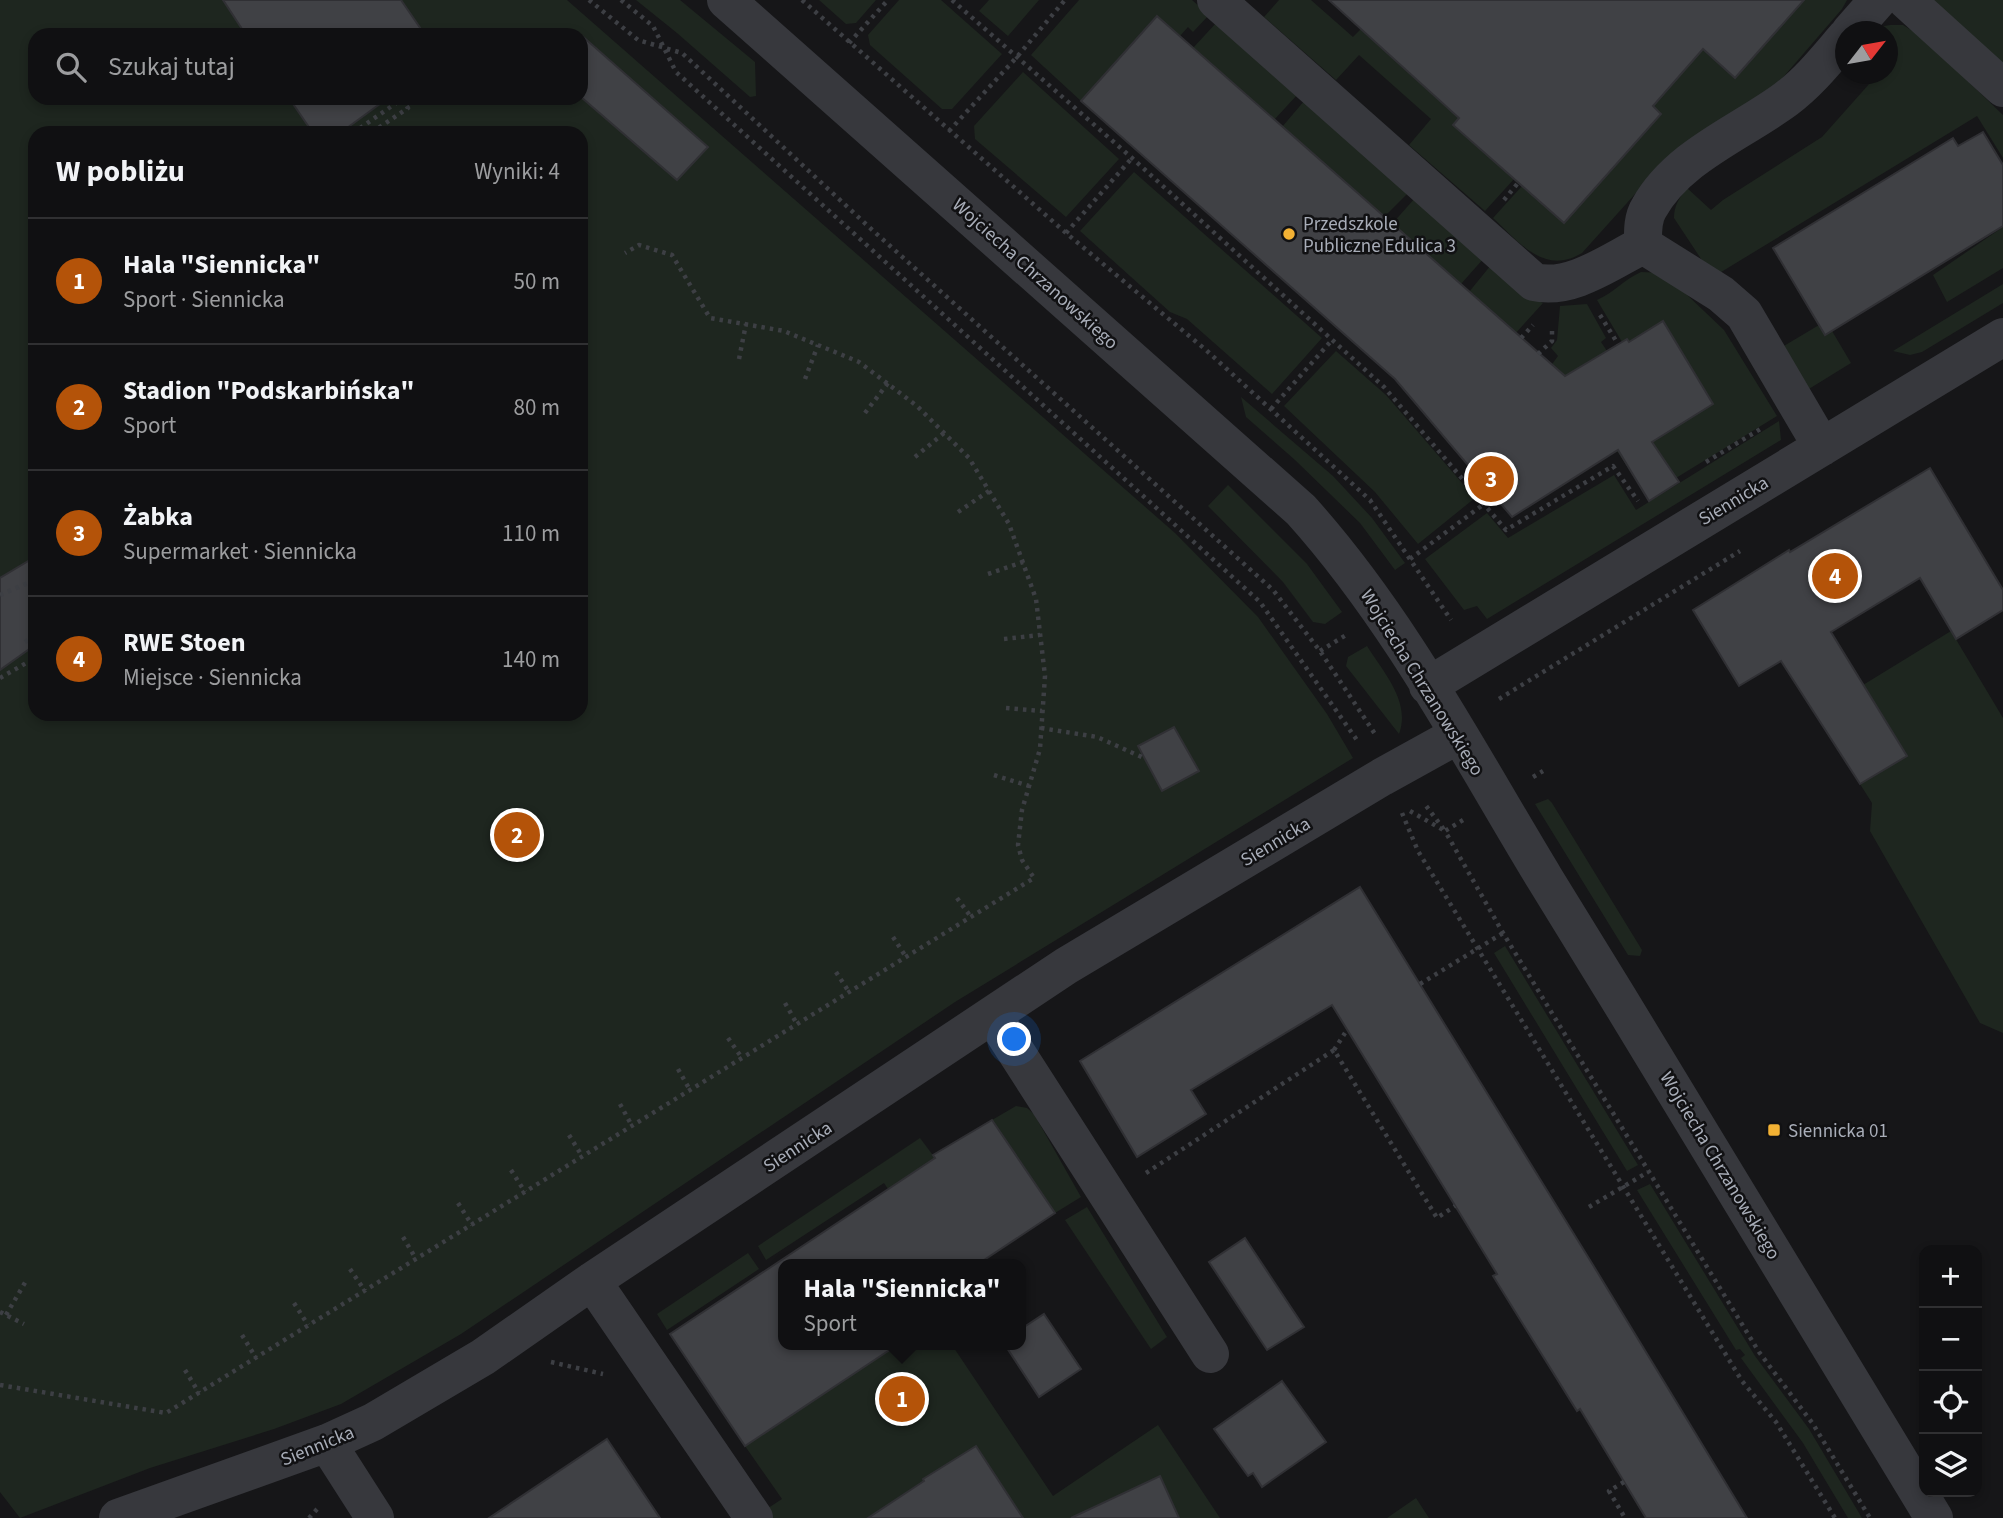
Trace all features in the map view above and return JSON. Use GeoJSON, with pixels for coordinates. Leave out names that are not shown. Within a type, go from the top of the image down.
{"type":"FeatureCollection","features":[{"type":"Feature","properties":{"kind":"street","name":"Wojciecha Chrzanowskiego"},"geometry":{"type":"LineString","coordinates":[[726,0],[1301,510],[1338,551],[1428,686],[1721,1163],[1934,1518]]}},
{"type":"Feature","properties":{"kind":"street"},"geometry":{"type":"LineString","coordinates":[[1216,0],[1534,282],[1554,284],[1578,278],[1643,245]]}},
{"type":"Feature","properties":{"kind":"street"},"geometry":{"type":"LineString","coordinates":[[1860,21],[1878,0]]}},
{"type":"Feature","properties":{"kind":"street"},"geometry":{"type":"LineString","coordinates":[[1906,0],[2003,88]]}},
{"type":"Feature","properties":{"kind":"street"},"geometry":{"type":"LineString","coordinates":[[1643,245],[1648,209],[1672,178],[1691,161],[1803,86],[1835,50]]}},
{"type":"Feature","properties":{"kind":"street"},"geometry":{"type":"LineString","coordinates":[[1643,245],[1721,294],[1744,314],[1822,447]]}},
{"type":"Feature","properties":{"kind":"street","name":"Siennicka"},"geometry":{"type":"LineString","coordinates":[[1428,686],[2003,337]]}},
{"type":"Feature","properties":{"kind":"street","name":"Siennicka"},"geometry":{"type":"LineString","coordinates":[[118,1518],[327,1443],[373,1422],[483,1357],[592,1281],[1066,967],[1382,777],[1458,735]]}},
{"type":"Feature","properties":{"kind":"street"},"geometry":{"type":"LineString","coordinates":[[993,1016],[1210,1354]]}},
{"type":"Feature","properties":{"kind":"street"},"geometry":{"type":"LineString","coordinates":[[592,1281],[754,1518]]}},
{"type":"Feature","properties":{"kind":"street"},"geometry":{"type":"LineString","coordinates":[[327,1443],[375,1518]]}},
{"type":"Feature","properties":{"kind":"path"},"geometry":{"type":"LineString","coordinates":[[589,0],[638,40],[682,52],[869,227],[1273,590],[1320,652],[1350,632]]}},
{"type":"Feature","properties":{"kind":"path"},"geometry":{"type":"LineString","coordinates":[[621,0],[653,26],[676,72],[1260,602],[1382,777],[1398,804],[1418,851],[1623,1187],[1742,1381],[1776,1422],[1835,1518]]}},
{"type":"Feature","properties":{"kind":"path"},"geometry":{"type":"LineString","coordinates":[[802,0],[1066,233],[1206,350],[1370,500],[1449,620],[1461,623]]}},
{"type":"Feature","properties":{"kind":"path"},"geometry":{"type":"LineString","coordinates":[[849,43],[888,0]]}},
{"type":"Feature","properties":{"kind":"path"},"geometry":{"type":"LineString","coordinates":[[952,0],[1132,158],[1384,387],[1506,530],[1613,466],[1638,501]]}},
{"type":"Feature","properties":{"kind":"path"},"geometry":{"type":"LineString","coordinates":[[949,131],[1065,0]]}},
{"type":"Feature","properties":{"kind":"path"},"geometry":{"type":"LineString","coordinates":[[363,126],[393,105]]}},
{"type":"Feature","properties":{"kind":"path"},"geometry":{"type":"LineString","coordinates":[[381,126],[408,108],[406,105]]}},
{"type":"Feature","properties":{"kind":"path"},"geometry":{"type":"LineString","coordinates":[[1066,233],[1132,158]]}},
{"type":"Feature","properties":{"kind":"path"},"geometry":{"type":"LineString","coordinates":[[0,1385],[166,1413],[1034,878],[1022,860],[1018,845],[1022,810],[1040,749],[1045,676],[1036,599],[1009,524],[969,458],[917,406],[859,362],[784,331],[710,318],[672,255],[639,245],[625,253]]}},
{"type":"Feature","properties":{"kind":"path"},"geometry":{"type":"LineString","coordinates":[[739,359],[746,324]]}},
{"type":"Feature","properties":{"kind":"path"},"geometry":{"type":"LineString","coordinates":[[1271,409],[1332,340]]}},
{"type":"Feature","properties":{"kind":"path"},"geometry":{"type":"LineString","coordinates":[[805,379],[818,345]]}},
{"type":"Feature","properties":{"kind":"path"},"geometry":{"type":"LineString","coordinates":[[865,413],[888,383]]}},
{"type":"Feature","properties":{"kind":"path"},"geometry":{"type":"LineString","coordinates":[[1704,464],[1770,423]]}},
{"type":"Feature","properties":{"kind":"path"},"geometry":{"type":"LineString","coordinates":[[915,457],[944,433]]}},
{"type":"Feature","properties":{"kind":"path"},"geometry":{"type":"LineString","coordinates":[[958,512],[989,491]]}},
{"type":"Feature","properties":{"kind":"path"},"geometry":{"type":"LineString","coordinates":[[1410,559],[1484,504]]}},
{"type":"Feature","properties":{"kind":"path"},"geometry":{"type":"LineString","coordinates":[[988,574],[1023,562]]}},
{"type":"Feature","properties":{"kind":"path"},"geometry":{"type":"LineString","coordinates":[[0,595],[28,584]]}},
{"type":"Feature","properties":{"kind":"path"},"geometry":{"type":"LineString","coordinates":[[1004,639],[1040,635]]}},
{"type":"Feature","properties":{"kind":"path"},"geometry":{"type":"LineString","coordinates":[[0,678],[28,662]]}},
{"type":"Feature","properties":{"kind":"path"},"geometry":{"type":"LineString","coordinates":[[1006,708],[1042,711]]}},
{"type":"Feature","properties":{"kind":"path"},"geometry":{"type":"LineString","coordinates":[[1041,728],[1097,737],[1144,758]]}},
{"type":"Feature","properties":{"kind":"path"},"geometry":{"type":"LineString","coordinates":[[994,775],[1029,786]]}},
{"type":"Feature","properties":{"kind":"path"},"geometry":{"type":"LineString","coordinates":[[1445,831],[1503,933],[1759,1352],[1813,1424],[1870,1518]]}},
{"type":"Feature","properties":{"kind":"path"},"geometry":{"type":"LineString","coordinates":[[957,898],[971,917]]}},
{"type":"Feature","properties":{"kind":"path"},"geometry":{"type":"LineString","coordinates":[[1420,984],[1503,933]]}},
{"type":"Feature","properties":{"kind":"path"},"geometry":{"type":"LineString","coordinates":[[893,937],[906,957]]}},
{"type":"Feature","properties":{"kind":"path"},"geometry":{"type":"LineString","coordinates":[[836,972],[849,992]]}},
{"type":"Feature","properties":{"kind":"path"},"geometry":{"type":"LineString","coordinates":[[785,1003],[797,1024]]}},
{"type":"Feature","properties":{"kind":"path"},"geometry":{"type":"LineString","coordinates":[[1110,1197],[1334,1050],[1345,1032]]}},
{"type":"Feature","properties":{"kind":"path"},"geometry":{"type":"LineString","coordinates":[[728,1038],[742,1058]]}},
{"type":"Feature","properties":{"kind":"path"},"geometry":{"type":"LineString","coordinates":[[1334,1050],[1437,1218],[1455,1206]]}},
{"type":"Feature","properties":{"kind":"path"},"geometry":{"type":"LineString","coordinates":[[678,1069],[690,1090]]}},
{"type":"Feature","properties":{"kind":"path"},"geometry":{"type":"LineString","coordinates":[[620,1104],[632,1126]]}},
{"type":"Feature","properties":{"kind":"path"},"geometry":{"type":"LineString","coordinates":[[569,1135],[582,1156]]}},
{"type":"Feature","properties":{"kind":"path"},"geometry":{"type":"LineString","coordinates":[[512,1170],[524,1192]]}},
{"type":"Feature","properties":{"kind":"path"},"geometry":{"type":"LineString","coordinates":[[1588,1207],[1648,1172]]}},
{"type":"Feature","properties":{"kind":"path"},"geometry":{"type":"LineString","coordinates":[[458,1203],[472,1225]]}},
{"type":"Feature","properties":{"kind":"path"},"geometry":{"type":"LineString","coordinates":[[403,1237],[416,1259]]}},
{"type":"Feature","properties":{"kind":"path"},"geometry":{"type":"LineString","coordinates":[[350,1269],[365,1291]]}},
{"type":"Feature","properties":{"kind":"path"},"geometry":{"type":"LineString","coordinates":[[6,1315],[26,1281]]}},
{"type":"Feature","properties":{"kind":"path"},"geometry":{"type":"LineString","coordinates":[[294,1303],[308,1325]]}},
{"type":"Feature","properties":{"kind":"path"},"geometry":{"type":"LineString","coordinates":[[0,1312],[24,1324]]}},
{"type":"Feature","properties":{"kind":"path"},"geometry":{"type":"LineString","coordinates":[[242,1335],[256,1358]]}},
{"type":"Feature","properties":{"kind":"path"},"geometry":{"type":"LineString","coordinates":[[543,1360],[611,1376]]}},
{"type":"Feature","properties":{"kind":"path"},"geometry":{"type":"LineString","coordinates":[[185,1370],[199,1393]]}},
{"type":"Feature","properties":{"kind":"path"},"geometry":{"type":"LineString","coordinates":[[1624,1482],[1609,1491],[1625,1518]]}},
{"type":"Feature","properties":{"kind":"shaded area"},"geometry":{"type":"Polygon","coordinates":[[[0,0],[567,0],[1175,533],[1258,617],[1327,714],[1353,758],[955,1002],[461,1334],[341,1404],[274,1429],[150,1468],[20,1518],[0,1492],[0,0]]]}},
{"type":"Feature","properties":{"kind":"shaded area"},"geometry":{"type":"Polygon","coordinates":[[[636,0],[680,0],[755,62],[756,96],[750,97],[636,0]]]}},
{"type":"Feature","properties":{"kind":"shaded area"},"geometry":{"type":"Polygon","coordinates":[[[819,0],[876,0],[856,23],[846,24],[819,0]]]}},
{"type":"Feature","properties":{"kind":"shaded area"},"geometry":{"type":"Polygon","coordinates":[[[899,0],[941,0],[1002,54],[952,109],[942,109],[870,45],[868,35],[899,0]]]}},
{"type":"Feature","properties":{"kind":"shaded area"},"geometry":{"type":"Polygon","coordinates":[[[989,0],[1039,0],[1008,36],[979,11],[989,0]]]}},
{"type":"Feature","properties":{"kind":"shaded area"},"geometry":{"type":"Polygon","coordinates":[[[1079,0],[1192,0],[1209,15],[1193,32],[1188,27],[1180,36],[1156,16],[1081,101],[1031,55],[1079,0]]]}},
{"type":"Feature","properties":{"kind":"shaded area"},"geometry":{"type":"Polygon","coordinates":[[[1279,0],[1311,0],[1353,37],[1361,29],[1459,118],[1453,125],[1514,179],[1485,211],[1409,145],[1431,119],[1359,55],[1336,80],[1264,17],[1279,0]]]}},
{"type":"Feature","properties":{"kind":"shaded area"},"geometry":{"type":"Polygon","coordinates":[[[1804,0],[1847,0],[1779,82],[1671,154],[1582,253],[1556,261],[1544,258],[1523,246],[1493,218],[1522,186],[1564,223],[1661,114],[1653,106],[1703,49],[1736,77],[1804,0]]]}},
{"type":"Feature","properties":{"kind":"shaded area"},"geometry":{"type":"Polygon","coordinates":[[[1929,0],[2003,0],[2003,68],[1929,0]]]}},
{"type":"Feature","properties":{"kind":"shaded area"},"geometry":{"type":"Polygon","coordinates":[[[1217,22],[1298,94],[1274,120],[1193,48],[1217,22]]]}},
{"type":"Feature","properties":{"kind":"shaded area"},"geometry":{"type":"Polygon","coordinates":[[[1898,25],[1903,25],[1921,36],[2003,115],[2003,158],[1977,116],[1713,277],[1674,218],[1676,206],[1687,188],[1711,210],[1822,137],[1869,84],[1898,84],[1898,25]]]}},
{"type":"Feature","properties":{"kind":"shaded area"},"geometry":{"type":"Polygon","coordinates":[[[1023,72],[1119,159],[1066,217],[975,139],[974,126],[1023,72]]]}},
{"type":"Feature","properties":{"kind":"shaded area"},"geometry":{"type":"Polygon","coordinates":[[[1305,100],[1409,192],[1384,217],[1282,127],[1305,100]]]}},
{"type":"Feature","properties":{"kind":"shaded area"},"geometry":{"type":"Polygon","coordinates":[[[1134,172],[1322,338],[1272,394],[1187,319],[1170,312],[1080,231],[1134,172]]]}},
{"type":"Feature","properties":{"kind":"shaded area"},"geometry":{"type":"Polygon","coordinates":[[[1415,198],[1484,258],[1461,284],[1392,224],[1415,198]]]}},
{"type":"Feature","properties":{"kind":"shaded area"},"geometry":{"type":"Polygon","coordinates":[[[2003,227],[2003,268],[1947,302],[1933,275],[2003,227]]]}},
{"type":"Feature","properties":{"kind":"shaded area"},"geometry":{"type":"Polygon","coordinates":[[[1491,265],[1530,297],[1543,303],[1515,334],[1469,292],[1491,265]]]}},
{"type":"Feature","properties":{"kind":"shaded area"},"geometry":{"type":"Polygon","coordinates":[[[1641,272],[1664,273],[1724,330],[1777,416],[1676,478],[1665,462],[1636,480],[1617,451],[1639,437],[1713,403],[1663,321],[1629,342],[1627,339],[1622,342],[1597,300],[1641,272]]]}},
{"type":"Feature","properties":{"kind":"shaded area"},"geometry":{"type":"Polygon","coordinates":[[[2003,284],[2003,303],[1922,352],[1910,355],[1893,351],[2003,284]]]}},
{"type":"Feature","properties":{"kind":"shaded area"},"geometry":{"type":"Polygon","coordinates":[[[1587,304],[1606,338],[1601,342],[1607,351],[1589,361],[1562,384],[1550,367],[1558,356],[1551,348],[1557,340],[1560,306],[1587,304]]]}},
{"type":"Feature","properties":{"kind":"shaded area"},"geometry":{"type":"Polygon","coordinates":[[[1819,325],[1825,335],[1832,331],[1851,363],[1804,392],[1777,350],[1819,325]]]}},
{"type":"Feature","properties":{"kind":"shaded area"},"geometry":{"type":"Polygon","coordinates":[[[1336,351],[1386,395],[1475,498],[1418,544],[1375,492],[1284,406],[1336,351]]]}},
{"type":"Feature","properties":{"kind":"shaded area"},"geometry":{"type":"Polygon","coordinates":[[[1241,397],[1333,476],[1372,518],[1405,563],[1395,570],[1360,523],[1246,417],[1241,397]]]}},
{"type":"Feature","properties":{"kind":"shaded area"},"geometry":{"type":"Polygon","coordinates":[[[1779,421],[1781,440],[1487,619],[1477,606],[1464,610],[1425,559],[1487,513],[1508,538],[1614,475],[1636,510],[1779,421]]]}},
{"type":"Feature","properties":{"kind":"shaded area"},"geometry":{"type":"Polygon","coordinates":[[[1228,485],[1307,564],[1342,612],[1325,624],[1313,622],[1283,582],[1208,506],[1228,485]]]}},
{"type":"Feature","properties":{"kind":"shaded area"},"geometry":{"type":"Polygon","coordinates":[[[1951,631],[2003,718],[2003,1033],[1980,1023],[1870,831],[1872,803],[1860,784],[1907,755],[1863,685],[1951,631]]]}},
{"type":"Feature","properties":{"kind":"shaded area"},"geometry":{"type":"Polygon","coordinates":[[[1367,646],[1399,699],[1402,722],[1399,734],[1346,666],[1348,657],[1367,646]]]}},
{"type":"Feature","properties":{"kind":"shaded area"},"geometry":{"type":"Polygon","coordinates":[[[1548,799],[1642,950],[1640,956],[1628,955],[1535,804],[1548,799]]]}},
{"type":"Feature","properties":{"kind":"shaded area"},"geometry":{"type":"Polygon","coordinates":[[[1505,946],[1638,1165],[1627,1171],[1494,953],[1505,946]]]}},
{"type":"Feature","properties":{"kind":"shaded area"},"geometry":{"type":"Polygon","coordinates":[[[1016,1106],[1027,1108],[1034,1114],[1081,1197],[1055,1213],[992,1120],[1016,1106]]]}},
{"type":"Feature","properties":{"kind":"shaded area"},"geometry":{"type":"Polygon","coordinates":[[[920,1138],[935,1158],[888,1189],[884,1183],[766,1260],[758,1246],[920,1138]]]}},
{"type":"Feature","properties":{"kind":"shaded area"},"geometry":{"type":"Polygon","coordinates":[[[1650,1184],[1755,1356],[1809,1429],[1862,1518],[1848,1518],[1803,1443],[1741,1358],[1745,1355],[1740,1349],[1736,1350],[1637,1190],[1650,1184]]]}},
{"type":"Feature","properties":{"kind":"shaded area"},"geometry":{"type":"Polygon","coordinates":[[[1087,1207],[1167,1337],[1151,1349],[1065,1220],[1087,1207]]]}},
{"type":"Feature","properties":{"kind":"shaded area"},"geometry":{"type":"Polygon","coordinates":[[[748,1253],[759,1269],[667,1330],[657,1314],[748,1253]]]}},
{"type":"Feature","properties":{"kind":"shaded area"},"geometry":{"type":"Polygon","coordinates":[[[850,1350],[955,1350],[1053,1496],[1158,1425],[1220,1518],[753,1518],[782,1499],[745,1446],[853,1374],[842,1355],[850,1350]]]}},
{"type":"Feature","properties":{"kind":"shaded area"},"geometry":{"type":"Polygon","coordinates":[[[1416,1498],[1429,1518],[1387,1518],[1416,1498]]]}},
{"type":"Feature","properties":{"kind":"building"},"geometry":{"type":"Polygon","coordinates":[[[223,0],[401,0],[420,28],[241,28],[223,0]]]}},
{"type":"Feature","properties":{"kind":"building"},"geometry":{"type":"Polygon","coordinates":[[[1329,0],[1804,0],[1735,78],[1703,49],[1653,106],[1661,114],[1564,223],[1453,125],[1459,118],[1329,0]]]}},
{"type":"Feature","properties":{"kind":"building"},"geometry":{"type":"Polygon","coordinates":[[[1157,16],[1565,376],[1663,321],[1713,404],[1652,442],[1679,482],[1649,501],[1618,450],[1512,517],[1395,379],[1081,101],[1157,16]]]}},
{"type":"Feature","properties":{"kind":"building"},"geometry":{"type":"Polygon","coordinates":[[[588,41],[708,147],[677,180],[588,103],[588,41]]]}},
{"type":"Feature","properties":{"kind":"building"},"geometry":{"type":"Polygon","coordinates":[[[294,105],[378,105],[350,126],[308,126],[294,105]]]}},
{"type":"Feature","properties":{"kind":"building"},"geometry":{"type":"Polygon","coordinates":[[[1983,132],[2003,165],[2003,226],[1825,335],[1773,248],[1953,138],[1958,146],[1983,132]]]}},
{"type":"Feature","properties":{"kind":"building"},"geometry":{"type":"Polygon","coordinates":[[[1930,468],[2003,590],[2003,610],[1956,639],[1920,578],[1831,632],[1907,756],[1860,784],[1781,661],[1739,686],[1693,610],[1789,550],[1790,552],[1930,468]]]}},
{"type":"Feature","properties":{"kind":"building"},"geometry":{"type":"Polygon","coordinates":[[[28,561],[28,650],[0,670],[0,578],[28,561]]]}},
{"type":"Feature","properties":{"kind":"building"},"geometry":{"type":"Polygon","coordinates":[[[1174,727],[1199,771],[1162,791],[1138,746],[1174,727]]]}},
{"type":"Feature","properties":{"kind":"building"},"geometry":{"type":"Polygon","coordinates":[[[1360,887],[1747,1518],[1646,1518],[1580,1409],[1577,1411],[1493,1276],[1497,1274],[1332,1005],[1191,1090],[1206,1114],[1137,1157],[1080,1061],[1360,887]]]}},
{"type":"Feature","properties":{"kind":"building"},"geometry":{"type":"Polygon","coordinates":[[[992,1120],[1055,1213],[986,1259],[783,1259],[935,1158],[933,1155],[992,1120]]]}},
{"type":"Feature","properties":{"kind":"building"},"geometry":{"type":"Polygon","coordinates":[[[1245,1238],[1304,1327],[1267,1350],[1209,1262],[1245,1238]]]}},
{"type":"Feature","properties":{"kind":"building"},"geometry":{"type":"Polygon","coordinates":[[[778,1262],[778,1350],[889,1350],[745,1446],[670,1334],[778,1262]]]}},
{"type":"Feature","properties":{"kind":"building"},"geometry":{"type":"Polygon","coordinates":[[[1044,1314],[1081,1369],[1039,1397],[1008,1350],[1026,1350],[1026,1326],[1044,1314]]]}},
{"type":"Feature","properties":{"kind":"building"},"geometry":{"type":"Polygon","coordinates":[[[1282,1381],[1326,1442],[1262,1487],[1253,1473],[1248,1476],[1214,1429],[1282,1381]]]}},
{"type":"Feature","properties":{"kind":"building"},"geometry":{"type":"Polygon","coordinates":[[[607,1439],[660,1518],[489,1518],[607,1439]]]}},
{"type":"Feature","properties":{"kind":"building"},"geometry":{"type":"Polygon","coordinates":[[[976,1446],[1023,1518],[868,1518],[924,1481],[923,1479],[976,1446]]]}},
{"type":"Feature","properties":{"kind":"building"},"geometry":{"type":"Polygon","coordinates":[[[1160,1476],[1179,1518],[1071,1518],[1160,1476]]]}},
{"type":"Feature","properties":{"kind":"place","name":"Przedszkole Publiczne Edulica 3"},"geometry":{"type":"Point","coordinates":[1289,234]}},
{"type":"Feature","properties":{"kind":"place","name":"Żabka"},"geometry":{"type":"Point","coordinates":[1491,479]}},
{"type":"Feature","properties":{"kind":"place","name":"RWE Stoen"},"geometry":{"type":"Point","coordinates":[1835,576]}},
{"type":"Feature","properties":{"kind":"place","name":"Stadion \"Podskarbińska\""},"geometry":{"type":"Point","coordinates":[517,835]}},
{"type":"Feature","properties":{"kind":"place","name":"Siennicka 01"},"geometry":{"type":"Point","coordinates":[1774,1130]}},
{"type":"Feature","properties":{"kind":"place","name":"Hala \"Siennicka\""},"geometry":{"type":"Point","coordinates":[902,1399]}}]}
